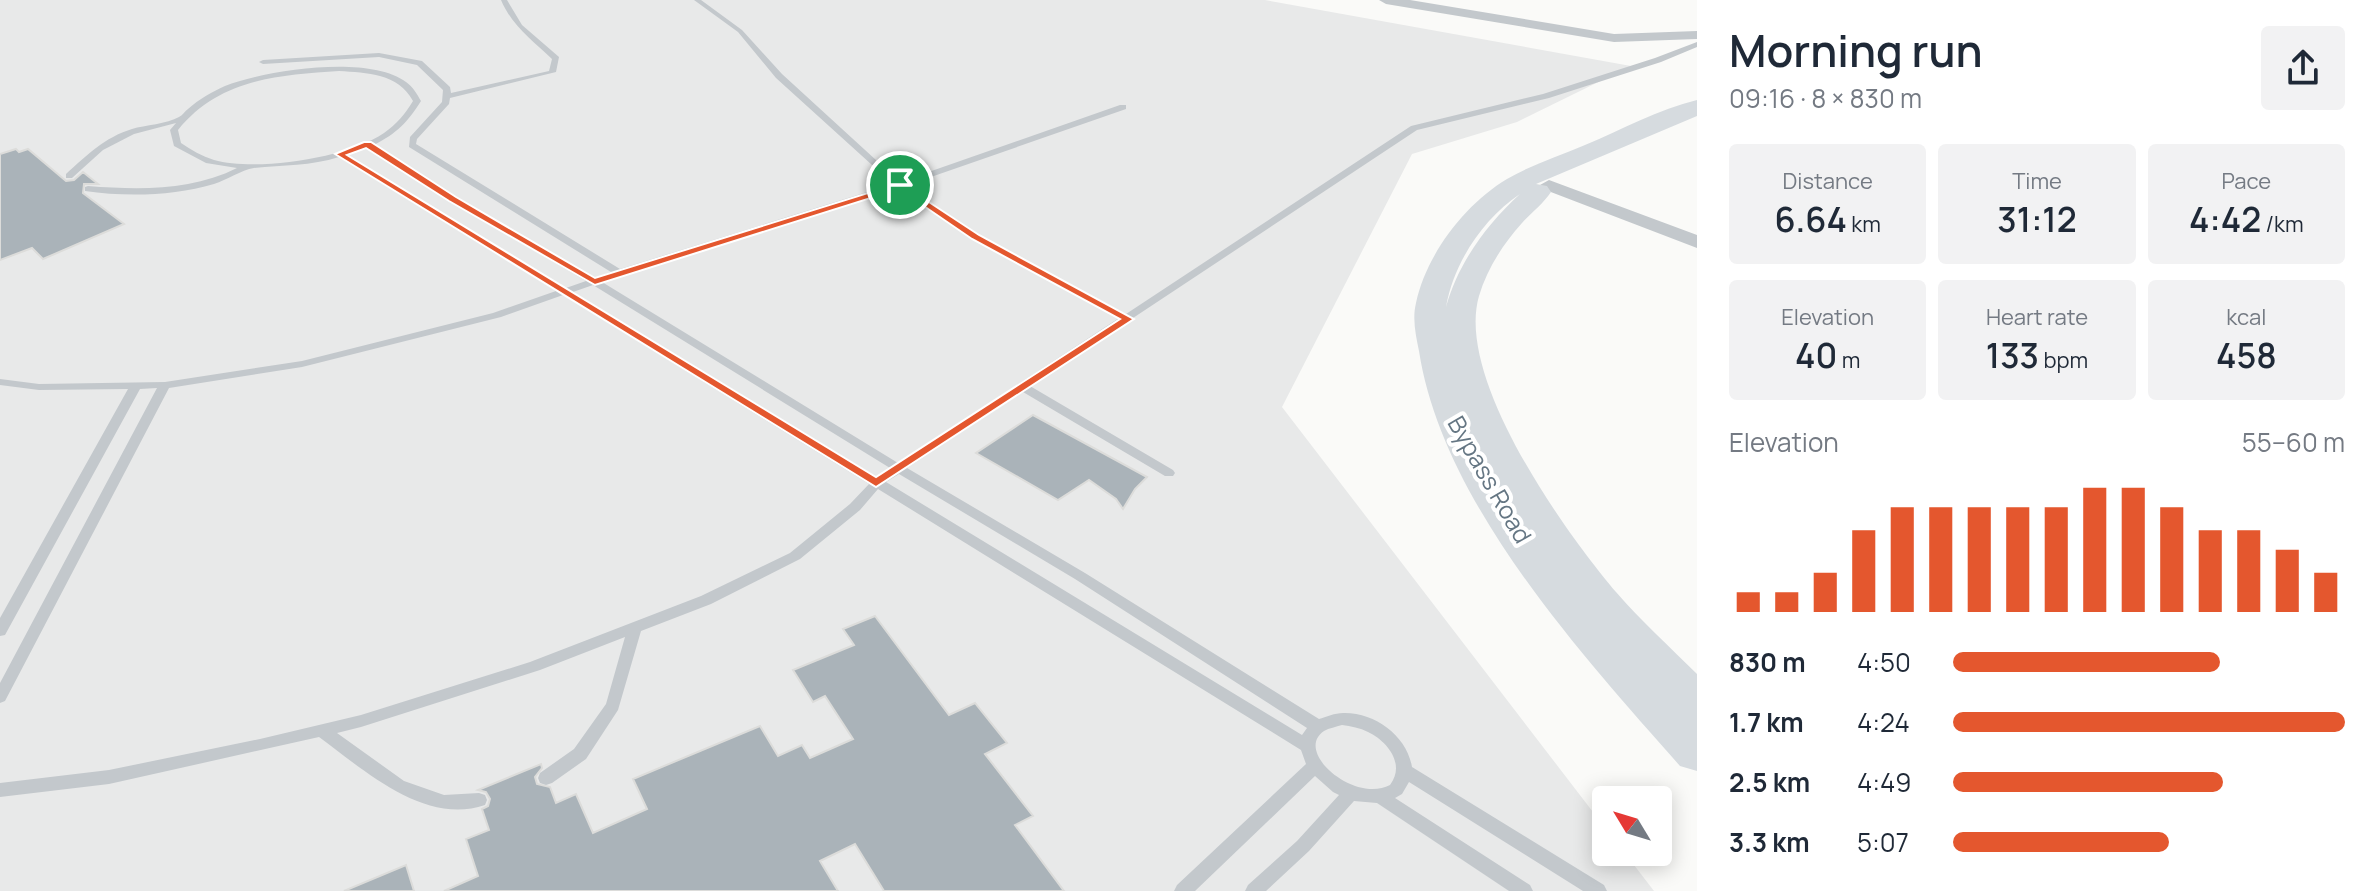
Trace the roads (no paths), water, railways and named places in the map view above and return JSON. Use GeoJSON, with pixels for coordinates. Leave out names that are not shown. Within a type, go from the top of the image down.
{"type":"FeatureCollection","features":[{"type":"Feature","properties":{"kind":"main road","name":"Bypass Road"},"geometry":{"type":"LineString","coordinates":[[1697,107],[1528,177],[1496,199],[1468,229],[1445,265],[1430,304],[1433,356],[1444,399],[1466,451],[1510,523],[1572,607],[1697,752]]}},
{"type":"Feature","properties":{"kind":"main road","name":"Bypass Road"},"geometry":{"type":"LineString","coordinates":[[1697,122],[1549,185],[1515,212],[1487,250],[1459,314],[1462,353],[1485,419],[1553,537],[1601,602],[1697,703]]}},
{"type":"Feature","properties":{"kind":"street"},"geometry":{"type":"LineString","coordinates":[[1386,0],[1614,38],[1697,35]]}},
{"type":"Feature","properties":{"kind":"street"},"geometry":{"type":"LineString","coordinates":[[1549,185],[1697,242]]}},
{"type":"Feature","properties":{"kind":"lane"},"geometry":{"type":"LineString","coordinates":[[447,96],[552,72],[556,67],[556,59],[512,19],[504,0]]}},
{"type":"Feature","properties":{"kind":"lane"},"geometry":{"type":"LineString","coordinates":[[697,0],[740,31],[779,76],[900,185],[976,237],[1128,319]]}},
{"type":"Feature","properties":{"kind":"lane"},"geometry":{"type":"LineString","coordinates":[[0,790],[109,777],[361,721],[535,666],[706,600],[795,556],[855,507],[876,483],[1414,128],[1546,96],[1658,60],[1697,44]]}},
{"type":"Feature","properties":{"kind":"lane"},"geometry":{"type":"LineString","coordinates":[[263,62],[331,56],[400,58],[419,63],[447,89],[447,96],[446,102],[413,139],[412,145],[620,273]]}},
{"type":"Feature","properties":{"kind":"lane"},"geometry":{"type":"LineString","coordinates":[[339,69],[396,78],[412,88],[417,101],[412,115],[397,129],[340,154],[299,163],[221,164],[193,156],[177,144],[174,130],[181,119],[204,99],[267,77],[339,69]]}},
{"type":"Feature","properties":{"kind":"lane"},"geometry":{"type":"LineString","coordinates":[[0,382],[39,387],[165,385],[302,364],[497,315],[900,185],[1123,107]]}},
{"type":"Feature","properties":{"kind":"lane"},"geometry":{"type":"LineString","coordinates":[[69,176],[100,148],[131,132],[181,119]]}},
{"type":"Feature","properties":{"kind":"lane"},"geometry":{"type":"LineString","coordinates":[[367,144],[452,199],[595,282],[1018,539],[1317,726]]}},
{"type":"Feature","properties":{"kind":"lane"},"geometry":{"type":"LineString","coordinates":[[340,154],[1307,746]]}},
{"type":"Feature","properties":{"kind":"lane"},"geometry":{"type":"LineString","coordinates":[[88,189],[139,192],[185,187],[231,176],[249,165]]}},
{"type":"Feature","properties":{"kind":"lane"},"geometry":{"type":"LineString","coordinates":[[0,631],[136,385]]}},
{"type":"Feature","properties":{"kind":"lane"},"geometry":{"type":"LineString","coordinates":[[0,697],[165,385]]}},
{"type":"Feature","properties":{"kind":"lane"},"geometry":{"type":"LineString","coordinates":[[1023,387],[1169,473]]}},
{"type":"Feature","properties":{"kind":"lane"},"geometry":{"type":"LineString","coordinates":[[994,555],[1018,539]]}},
{"type":"Feature","properties":{"kind":"lane"},"geometry":{"type":"LineString","coordinates":[[546,778],[580,754],[613,706],[634,630]]}},
{"type":"Feature","properties":{"kind":"lane"},"geometry":{"type":"LineString","coordinates":[[1342,719],[1373,727],[1398,747],[1405,760],[1406,772],[1402,783],[1393,792],[1380,797],[1350,794],[1336,787],[1314,767],[1307,746],[1309,735],[1317,726],[1342,719]]}},
{"type":"Feature","properties":{"kind":"lane"},"geometry":{"type":"LineString","coordinates":[[321,730],[398,786],[444,802],[479,800]]}},
{"type":"Feature","properties":{"kind":"lane"},"geometry":{"type":"LineString","coordinates":[[1183,891],[1314,767]]}},
{"type":"Feature","properties":{"kind":"lane"},"geometry":{"type":"LineString","coordinates":[[1406,772],[1598,891]]}},
{"type":"Feature","properties":{"kind":"lane"},"geometry":{"type":"LineString","coordinates":[[1254,891],[1303,846],[1350,794]]}},
{"type":"Feature","properties":{"kind":"lane"},"geometry":{"type":"LineString","coordinates":[[1380,797],[1524,891]]}}]}
